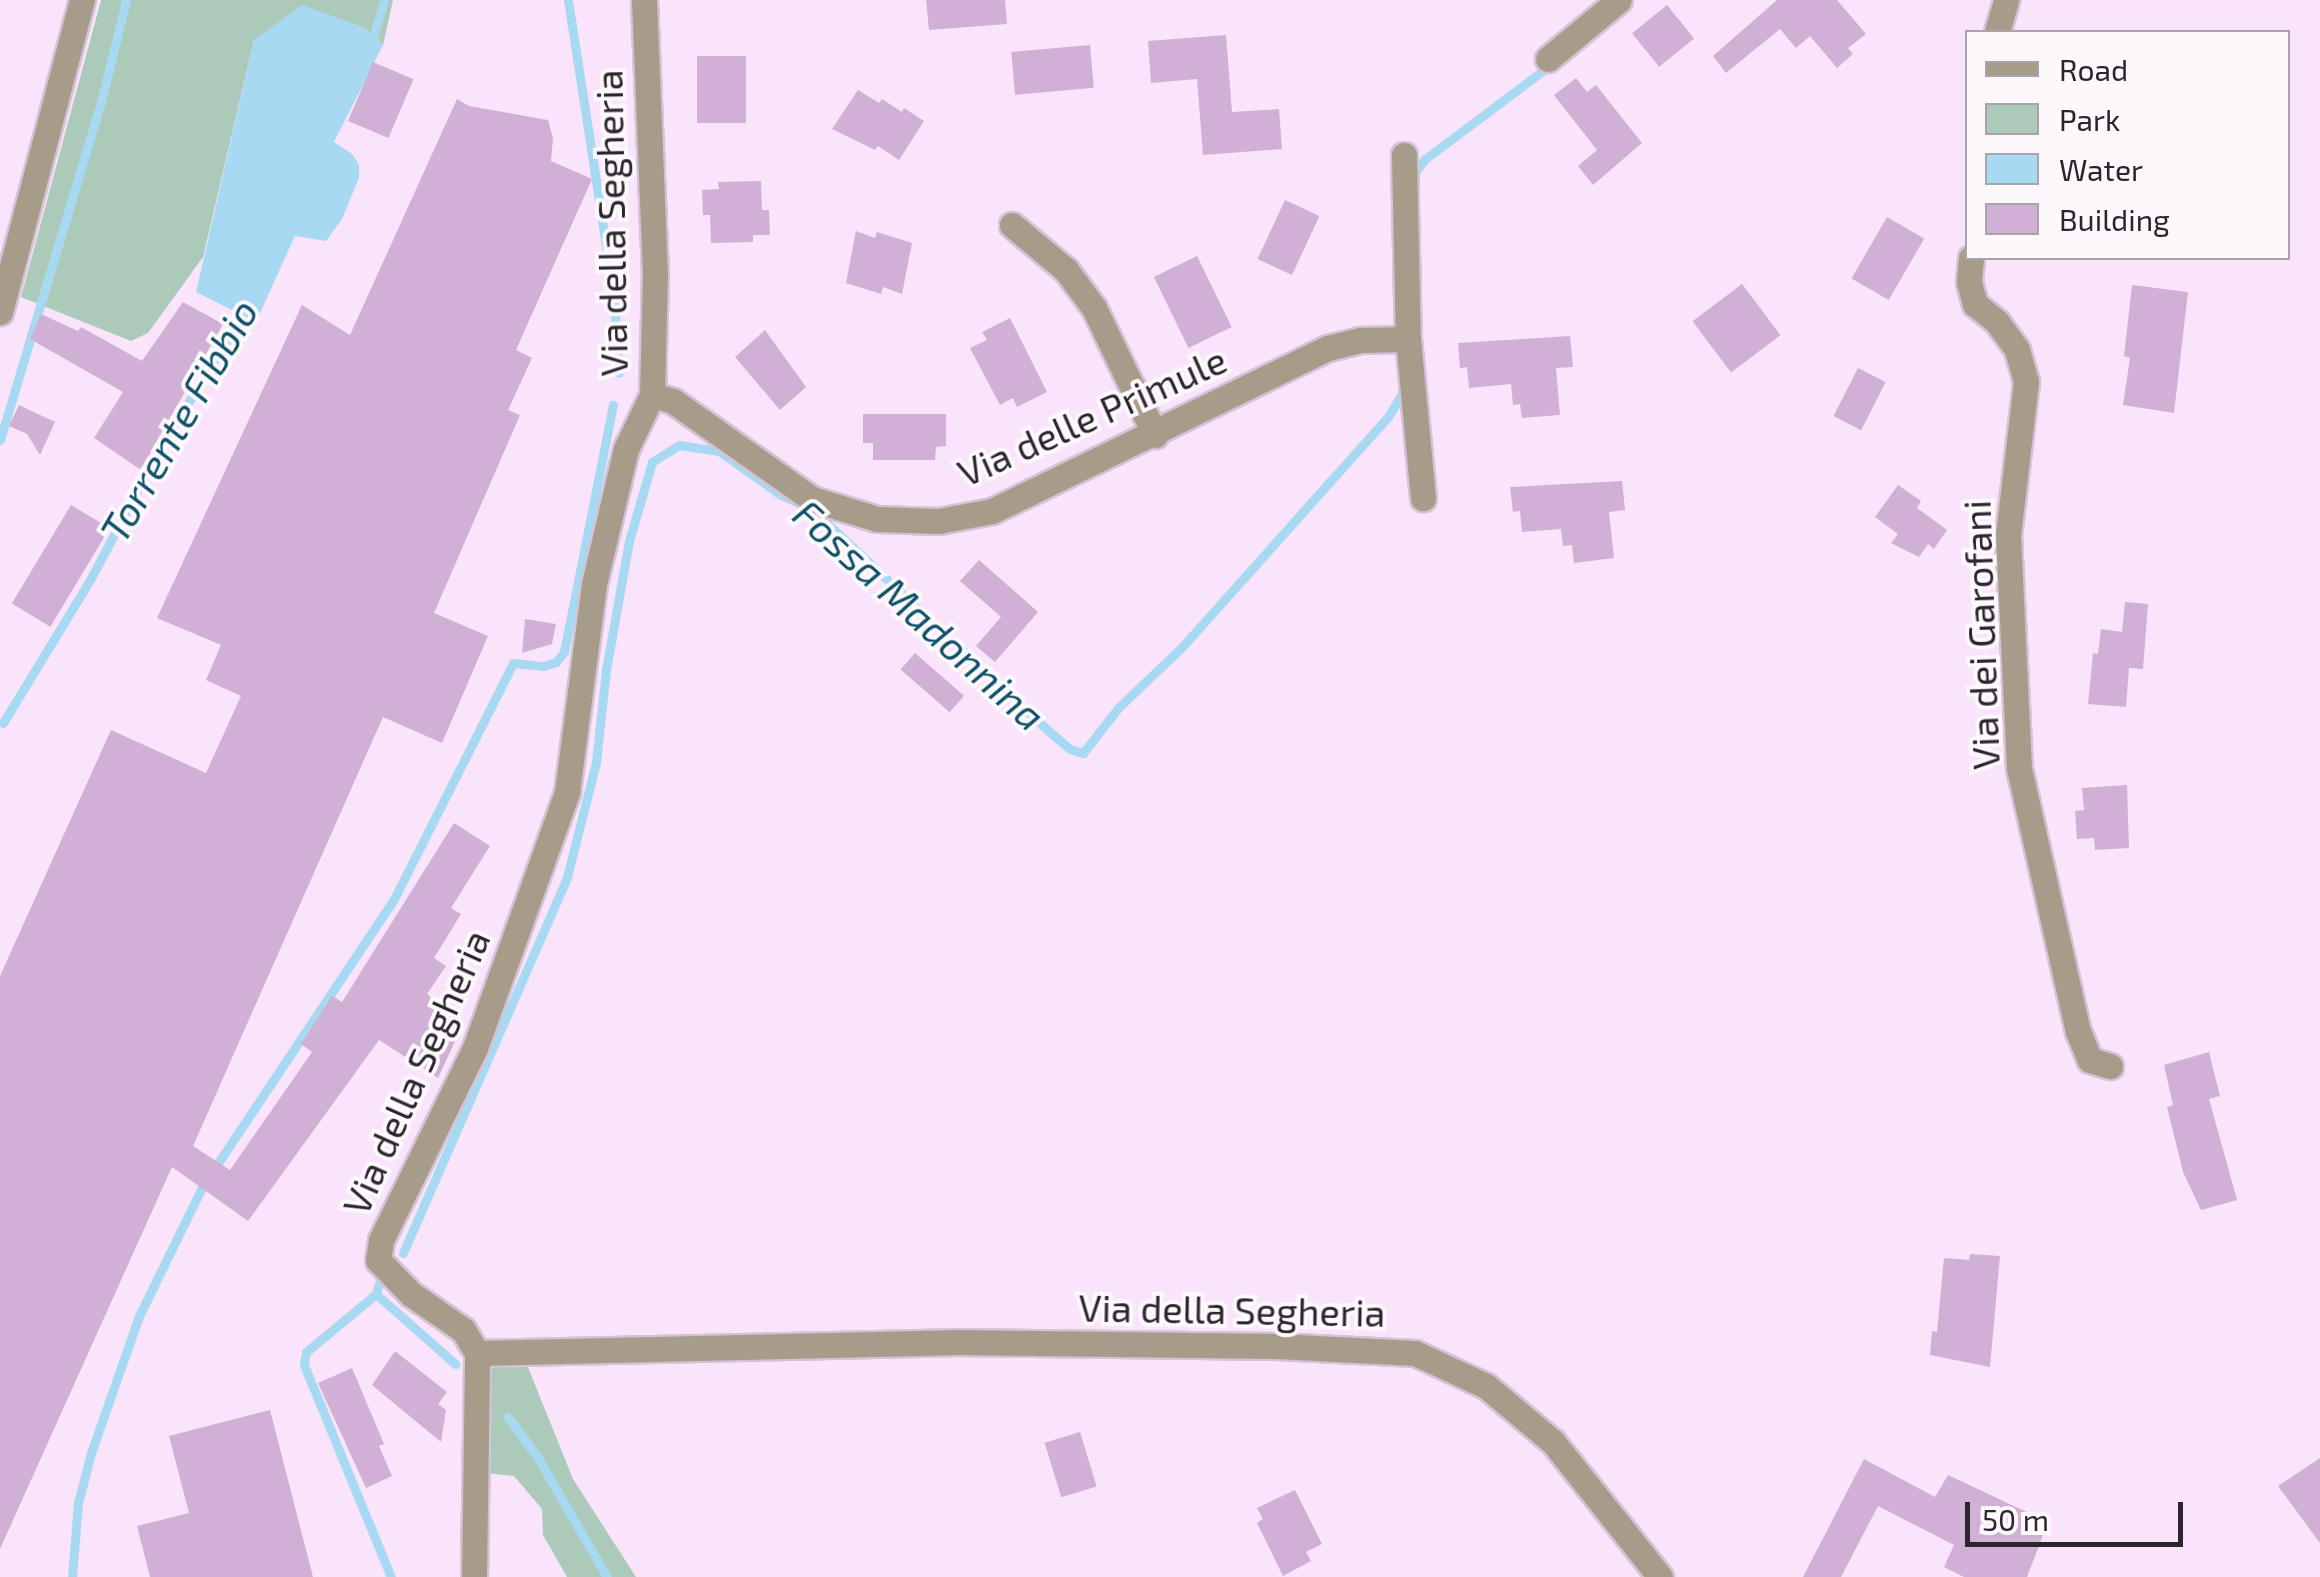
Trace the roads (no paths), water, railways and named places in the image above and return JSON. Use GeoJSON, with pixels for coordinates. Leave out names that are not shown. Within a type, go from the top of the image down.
{"type":"FeatureCollection","features":[{"type":"Feature","properties":{"kind":"street"},"geometry":{"type":"LineString","coordinates":[[0,312],[82,0]]}},
{"type":"Feature","properties":{"kind":"street","name":"Via della Segheria"},"geometry":{"type":"LineString","coordinates":[[644,0],[656,274],[652,394],[626,449],[594,584],[567,792],[475,1048],[381,1240],[378,1260],[411,1294],[464,1330],[477,1353],[952,1342],[1276,1346],[1415,1353],[1486,1386],[1553,1442],[1660,1577]]}},
{"type":"Feature","properties":{"kind":"street"},"geometry":{"type":"LineString","coordinates":[[1548,60],[1619,0]]}},
{"type":"Feature","properties":{"kind":"street"},"geometry":{"type":"LineString","coordinates":[[1998,30],[2006,0]]}},
{"type":"Feature","properties":{"kind":"street"},"geometry":{"type":"LineString","coordinates":[[1404,155],[1408,339],[1422,498]]}},
{"type":"Feature","properties":{"kind":"street"},"geometry":{"type":"LineString","coordinates":[[1012,226],[1066,270],[1094,308],[1154,435]]}},
{"type":"Feature","properties":{"kind":"street","name":"Via dei Garofani"},"geometry":{"type":"LineString","coordinates":[[1971,260],[1969,282],[1975,304],[1997,322],[2017,350],[2026,382],[2008,535],[2018,768],[2078,1031],[2090,1060],[2110,1066]]}},
{"type":"Feature","properties":{"kind":"street","name":"Via delle Primule"},"geometry":{"type":"LineString","coordinates":[[652,394],[673,401],[812,499],[877,519],[939,521],[992,510],[1328,348],[1361,340],[1408,339]]}},
{"type":"Feature","properties":{"kind":"street"},"geometry":{"type":"LineString","coordinates":[[474,1577],[477,1353]]}},
{"type":"Feature","properties":{"kind":"water"},"geometry":{"type":"Polygon","coordinates":[[[302,5],[363,27],[383,45],[334,142],[352,154],[359,165],[359,178],[342,219],[326,241],[295,236],[256,322],[196,292],[254,40],[302,5]]]}},
{"type":"Feature","properties":{"kind":"waterway"},"geometry":{"type":"LineString","coordinates":[[0,440],[102,98],[126,0]]}},
{"type":"Feature","properties":{"kind":"waterway","name":"Torrente Fibbio"},"geometry":{"type":"LineString","coordinates":[[371,45],[384,0]]}},
{"type":"Feature","properties":{"kind":"waterway"},"geometry":{"type":"LineString","coordinates":[[568,0],[614,298],[619,373]]}},
{"type":"Feature","properties":{"kind":"waterway","name":"Fossa Madonnina"},"geometry":{"type":"LineString","coordinates":[[1412,176],[1425,159],[1553,63]]}},
{"type":"Feature","properties":{"kind":"waterway","name":"Torrente Fibbio"},"geometry":{"type":"LineString","coordinates":[[3,723],[91,578],[162,444],[248,308]]}},
{"type":"Feature","properties":{"kind":"waterway","name":"Fossa Madonnina"},"geometry":{"type":"LineString","coordinates":[[403,1253],[567,877],[596,762],[606,670],[629,541],[652,462],[679,445],[719,451],[781,495],[812,509],[1045,728],[1070,749],[1083,753],[1119,707],[1182,647],[1388,417],[1403,392]]}},
{"type":"Feature","properties":{"kind":"waterway"},"geometry":{"type":"LineString","coordinates":[[214,1169],[394,899],[513,663],[543,666],[556,662],[564,652],[613,405]]}},
{"type":"Feature","properties":{"kind":"waterway"},"geometry":{"type":"LineString","coordinates":[[72,1577],[78,1503],[91,1453],[139,1316],[205,1181]]}},
{"type":"Feature","properties":{"kind":"waterway","name":"Fossa Madonnina"},"geometry":{"type":"LineString","coordinates":[[379,1283],[376,1294],[306,1352],[304,1365],[391,1577]]}},
{"type":"Feature","properties":{"kind":"waterway"},"geometry":{"type":"LineString","coordinates":[[376,1294],[455,1364]]}},
{"type":"Feature","properties":{"kind":"waterway"},"geometry":{"type":"LineString","coordinates":[[508,1417],[538,1458],[607,1577]]}}]}
